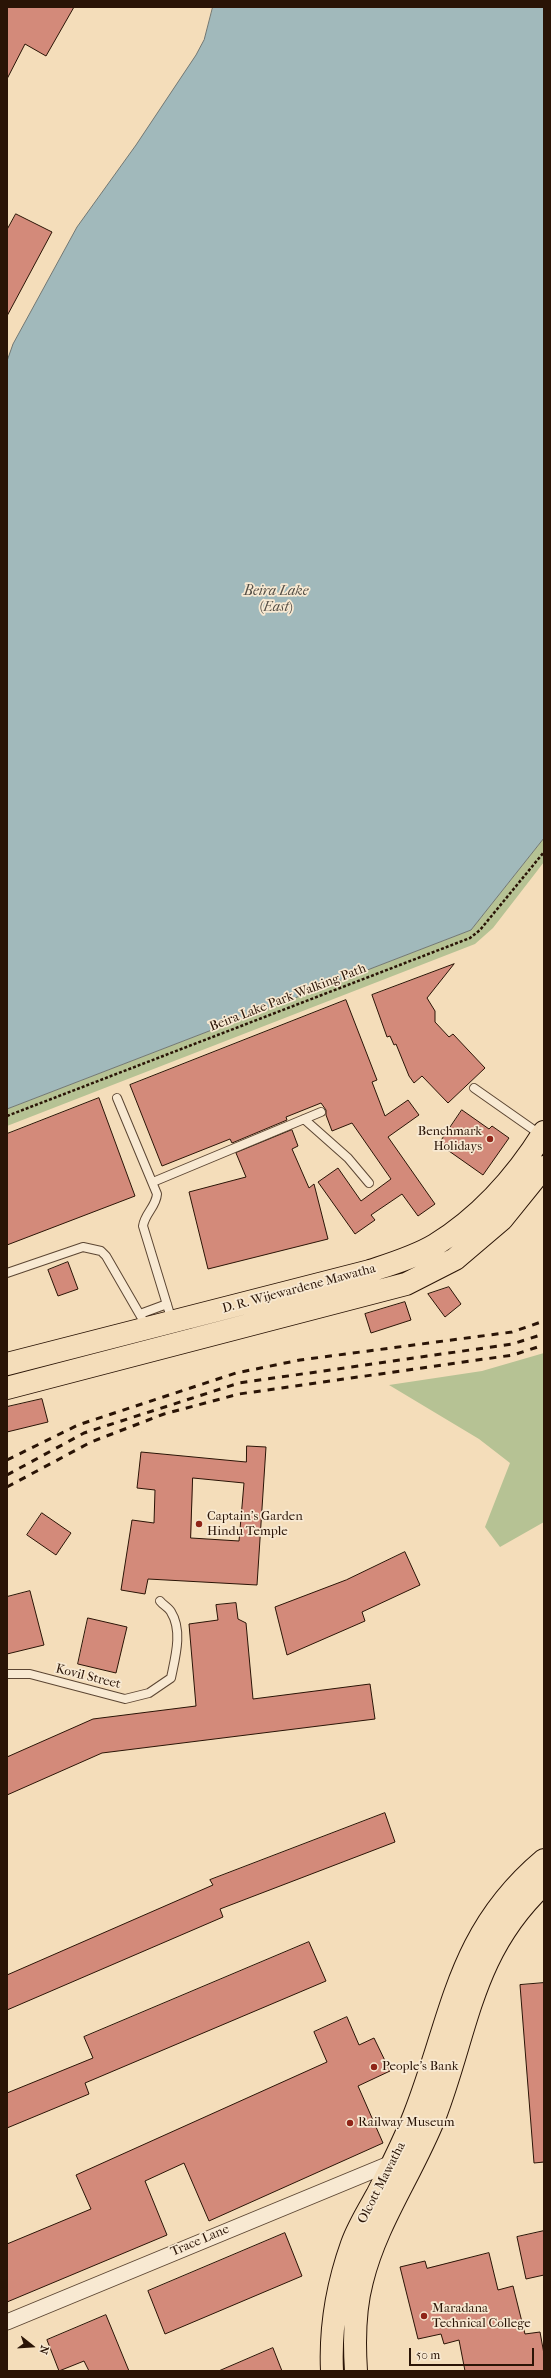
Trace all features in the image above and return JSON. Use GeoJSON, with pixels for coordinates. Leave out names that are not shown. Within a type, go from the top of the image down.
{"type":"FeatureCollection","features":[{"type":"Feature","properties":{"kind":"main road","name":"D. R. Wijewardene Mawatha"},"geometry":{"type":"LineString","coordinates":[[7,1364],[169,1313],[370,1271],[399,1261],[434,1245],[474,1217],[497,1195],[543,1134]]}},
{"type":"Feature","properties":{"kind":"main road","name":"D. R. Wijewardene Mawatha"},"geometry":{"type":"LineString","coordinates":[[7,1388],[406,1284],[455,1259],[502,1219],[544,1168]]}},
{"type":"Feature","properties":{"kind":"main road","name":"Olcott Mawatha"},"geometry":{"type":"LineString","coordinates":[[356,2371],[355,2328],[362,2281],[403,2166],[454,1994],[470,1954],[490,1918],[513,1889],[544,1860]]}},
{"type":"Feature","properties":{"kind":"main road","name":"Olcott Mawatha"},"geometry":{"type":"LineString","coordinates":[[332,2371],[333,2317],[341,2278],[352,2243],[403,2166],[425,2141],[447,2082],[478,1980],[507,1929],[523,1907],[544,1884]]}},
{"type":"Feature","properties":{"kind":"street","name":"Trace Lane"},"geometry":{"type":"LineString","coordinates":[[7,2322],[403,2166]]}},
{"type":"Feature","properties":{"kind":"lane"},"geometry":{"type":"LineString","coordinates":[[474,1088],[543,1134]]}},
{"type":"Feature","properties":{"kind":"lane"},"geometry":{"type":"LineString","coordinates":[[117,1098],[157,1194],[157,1201],[146,1213],[142,1226],[169,1313]]}},
{"type":"Feature","properties":{"kind":"lane"},"geometry":{"type":"LineString","coordinates":[[153,1182],[321,1112]]}},
{"type":"Feature","properties":{"kind":"lane"},"geometry":{"type":"LineString","coordinates":[[304,1119],[348,1158],[369,1184]]}},
{"type":"Feature","properties":{"kind":"lane"},"geometry":{"type":"LineString","coordinates":[[7,1273],[83,1247],[92,1248],[100,1251],[106,1256],[144,1321]]}},
{"type":"Feature","properties":{"kind":"lane","name":"Kovil Street"},"geometry":{"type":"LineString","coordinates":[[7,1674],[30,1674],[125,1699],[149,1693],[171,1678],[176,1656],[177,1634],[171,1612],[160,1601]]}},
{"type":"Feature","properties":{"kind":"path","name":"Beira Lake Park Walking Path"},"geometry":{"type":"LineString","coordinates":[[7,1116],[470,938],[480,930],[544,852]]}},
{"type":"Feature","properties":{"kind":"green space"},"geometry":{"type":"Polygon","coordinates":[[[544,838],[544,862],[493,928],[475,944],[7,1126],[7,1109],[471,930],[544,838]]]}},
{"type":"Feature","properties":{"kind":"green space"},"geometry":{"type":"Polygon","coordinates":[[[544,1353],[544,1522],[500,1547],[485,1527],[510,1463],[479,1439],[389,1385],[482,1371],[544,1353]]]}},
{"type":"Feature","properties":{"kind":"water","name":"Beira Lake (East)"},"geometry":{"type":"Polygon","coordinates":[[[213,7],[544,7],[544,838],[471,930],[7,1109],[7,361],[13,344],[77,227],[136,145],[196,55],[204,40],[213,7]]]}},
{"type":"Feature","properties":{"kind":"building"},"geometry":{"type":"Polygon","coordinates":[[[7,7],[74,7],[46,56],[25,44],[7,79],[7,7]]]}},
{"type":"Feature","properties":{"kind":"building"},"geometry":{"type":"Polygon","coordinates":[[[16,214],[52,232],[7,316],[7,230],[16,214]]]}},
{"type":"Feature","properties":{"kind":"building"},"geometry":{"type":"Polygon","coordinates":[[[454,964],[427,998],[435,1011],[435,1022],[449,1037],[453,1034],[485,1068],[448,1103],[422,1076],[414,1083],[409,1076],[396,1044],[394,1045],[390,1036],[387,1037],[372,995],[454,964]]]}},
{"type":"Feature","properties":{"kind":"building"},"geometry":{"type":"Polygon","coordinates":[[[346,1000],[377,1080],[372,1082],[385,1116],[408,1100],[419,1115],[388,1137],[435,1204],[418,1216],[402,1194],[371,1215],[375,1220],[355,1234],[318,1182],[338,1168],[361,1201],[391,1179],[352,1123],[332,1131],[326,1115],[326,1110],[321,1103],[286,1117],[287,1120],[232,1143],[230,1139],[162,1166],[130,1085],[346,1000]]]}},
{"type":"Feature","properties":{"kind":"building"},"geometry":{"type":"Polygon","coordinates":[[[99,1098],[135,1196],[7,1245],[7,1134],[99,1098]]]}},
{"type":"Feature","properties":{"kind":"building"},"geometry":{"type":"Polygon","coordinates":[[[462,1110],[489,1129],[492,1126],[509,1138],[483,1175],[439,1144],[462,1110]]]}},
{"type":"Feature","properties":{"kind":"building"},"geometry":{"type":"Polygon","coordinates":[[[292,1130],[298,1146],[292,1149],[309,1188],[314,1184],[328,1239],[208,1269],[189,1192],[246,1177],[236,1153],[292,1130]]]}},
{"type":"Feature","properties":{"kind":"building"},"geometry":{"type":"Polygon","coordinates":[[[68,1262],[78,1289],[58,1296],[48,1270],[68,1262]]]}},
{"type":"Feature","properties":{"kind":"building"},"geometry":{"type":"Polygon","coordinates":[[[449,1287],[461,1304],[445,1317],[428,1294],[449,1287]]]}},
{"type":"Feature","properties":{"kind":"building"},"geometry":{"type":"Polygon","coordinates":[[[405,1302],[411,1320],[371,1333],[365,1314],[405,1302]]]}},
{"type":"Feature","properties":{"kind":"building"},"geometry":{"type":"Polygon","coordinates":[[[42,1399],[48,1422],[7,1432],[7,1407],[42,1399]]]}},
{"type":"Feature","properties":{"kind":"building"},"geometry":{"type":"Polygon","coordinates":[[[247,1446],[266,1447],[257,1585],[148,1579],[145,1594],[121,1590],[132,1520],[154,1523],[155,1490],[137,1488],[141,1452],[246,1462],[247,1446]],[[193,1478],[191,1538],[239,1541],[244,1483],[193,1478]]]}},
{"type":"Feature","properties":{"kind":"building"},"geometry":{"type":"Polygon","coordinates":[[[42,1513],[71,1533],[56,1555],[27,1535],[42,1513]]]}},
{"type":"Feature","properties":{"kind":"building"},"geometry":{"type":"Polygon","coordinates":[[[405,1552],[420,1585],[362,1612],[365,1621],[287,1655],[275,1607],[346,1580],[405,1552]]]}},
{"type":"Feature","properties":{"kind":"building"},"geometry":{"type":"Polygon","coordinates":[[[30,1591],[44,1645],[7,1654],[7,1597],[30,1591]]]}},
{"type":"Feature","properties":{"kind":"building"},"geometry":{"type":"Polygon","coordinates":[[[236,1603],[238,1619],[246,1623],[253,1699],[370,1684],[375,1719],[102,1753],[7,1795],[7,1757],[93,1719],[196,1706],[189,1624],[218,1620],[216,1605],[236,1603]]]}},
{"type":"Feature","properties":{"kind":"building"},"geometry":{"type":"Polygon","coordinates":[[[88,1618],[127,1627],[116,1673],[78,1664],[88,1618]]]}},
{"type":"Feature","properties":{"kind":"building"},"geometry":{"type":"Polygon","coordinates":[[[385,1813],[395,1842],[220,1909],[223,1917],[7,2010],[7,1975],[213,1885],[210,1880],[385,1813]]]}},
{"type":"Feature","properties":{"kind":"building"},"geometry":{"type":"Polygon","coordinates":[[[309,1942],[326,1981],[85,2083],[89,2094],[7,2128],[7,2093],[93,2058],[84,2037],[309,1942]]]}},
{"type":"Feature","properties":{"kind":"building"},"geometry":{"type":"Polygon","coordinates":[[[544,1983],[544,2162],[534,2163],[520,1985],[544,1983]]]}},
{"type":"Feature","properties":{"kind":"building"},"geometry":{"type":"Polygon","coordinates":[[[347,2017],[359,2045],[374,2038],[390,2071],[358,2086],[383,2143],[209,2221],[184,2163],[145,2181],[167,2235],[7,2302],[7,2244],[91,2209],[76,2175],[327,2062],[314,2032],[347,2017]]]}},
{"type":"Feature","properties":{"kind":"building"},"geometry":{"type":"Polygon","coordinates":[[[544,2231],[544,2275],[526,2279],[517,2237],[544,2231]]]}},
{"type":"Feature","properties":{"kind":"building"},"geometry":{"type":"Polygon","coordinates":[[[285,2233],[302,2276],[165,2334],[148,2291],[285,2233]]]}},
{"type":"Feature","properties":{"kind":"building"},"geometry":{"type":"Polygon","coordinates":[[[489,2253],[498,2290],[513,2286],[525,2334],[540,2332],[544,2354],[544,2371],[465,2371],[459,2340],[444,2344],[441,2334],[418,2339],[400,2267],[425,2261],[427,2268],[489,2253]]]}},
{"type":"Feature","properties":{"kind":"building"},"geometry":{"type":"Polygon","coordinates":[[[106,2315],[129,2371],[89,2371],[84,2361],[59,2371],[47,2340],[106,2315]]]}},
{"type":"Feature","properties":{"kind":"building"},"geometry":{"type":"Polygon","coordinates":[[[273,2348],[282,2371],[219,2371],[273,2348]]]}},
{"type":"Feature","properties":{"kind":"railway"},"geometry":{"type":"LineString","coordinates":[[7,1460],[78,1425],[236,1373],[300,1360],[512,1332],[544,1321]]}},
{"type":"Feature","properties":{"kind":"railway"},"geometry":{"type":"LineString","coordinates":[[7,1475],[84,1433],[239,1383],[512,1344],[544,1334]]}},
{"type":"Feature","properties":{"kind":"railway"},"geometry":{"type":"LineString","coordinates":[[7,1487],[91,1442],[164,1414],[239,1394],[513,1355],[544,1345]]}},
{"type":"Feature","properties":{"kind":"place","name":"Benchmark Holidays"},"geometry":{"type":"Point","coordinates":[490,1139]}},
{"type":"Feature","properties":{"kind":"place","name":"Captain's Garden Hindu Temple"},"geometry":{"type":"Point","coordinates":[199,1524]}},
{"type":"Feature","properties":{"kind":"place","name":"People's Bank"},"geometry":{"type":"Point","coordinates":[374,2067]}},
{"type":"Feature","properties":{"kind":"place","name":"Railway Museum"},"geometry":{"type":"Point","coordinates":[350,2123]}},
{"type":"Feature","properties":{"kind":"place","name":"Maradana Technical College"},"geometry":{"type":"Point","coordinates":[424,2316]}}]}
